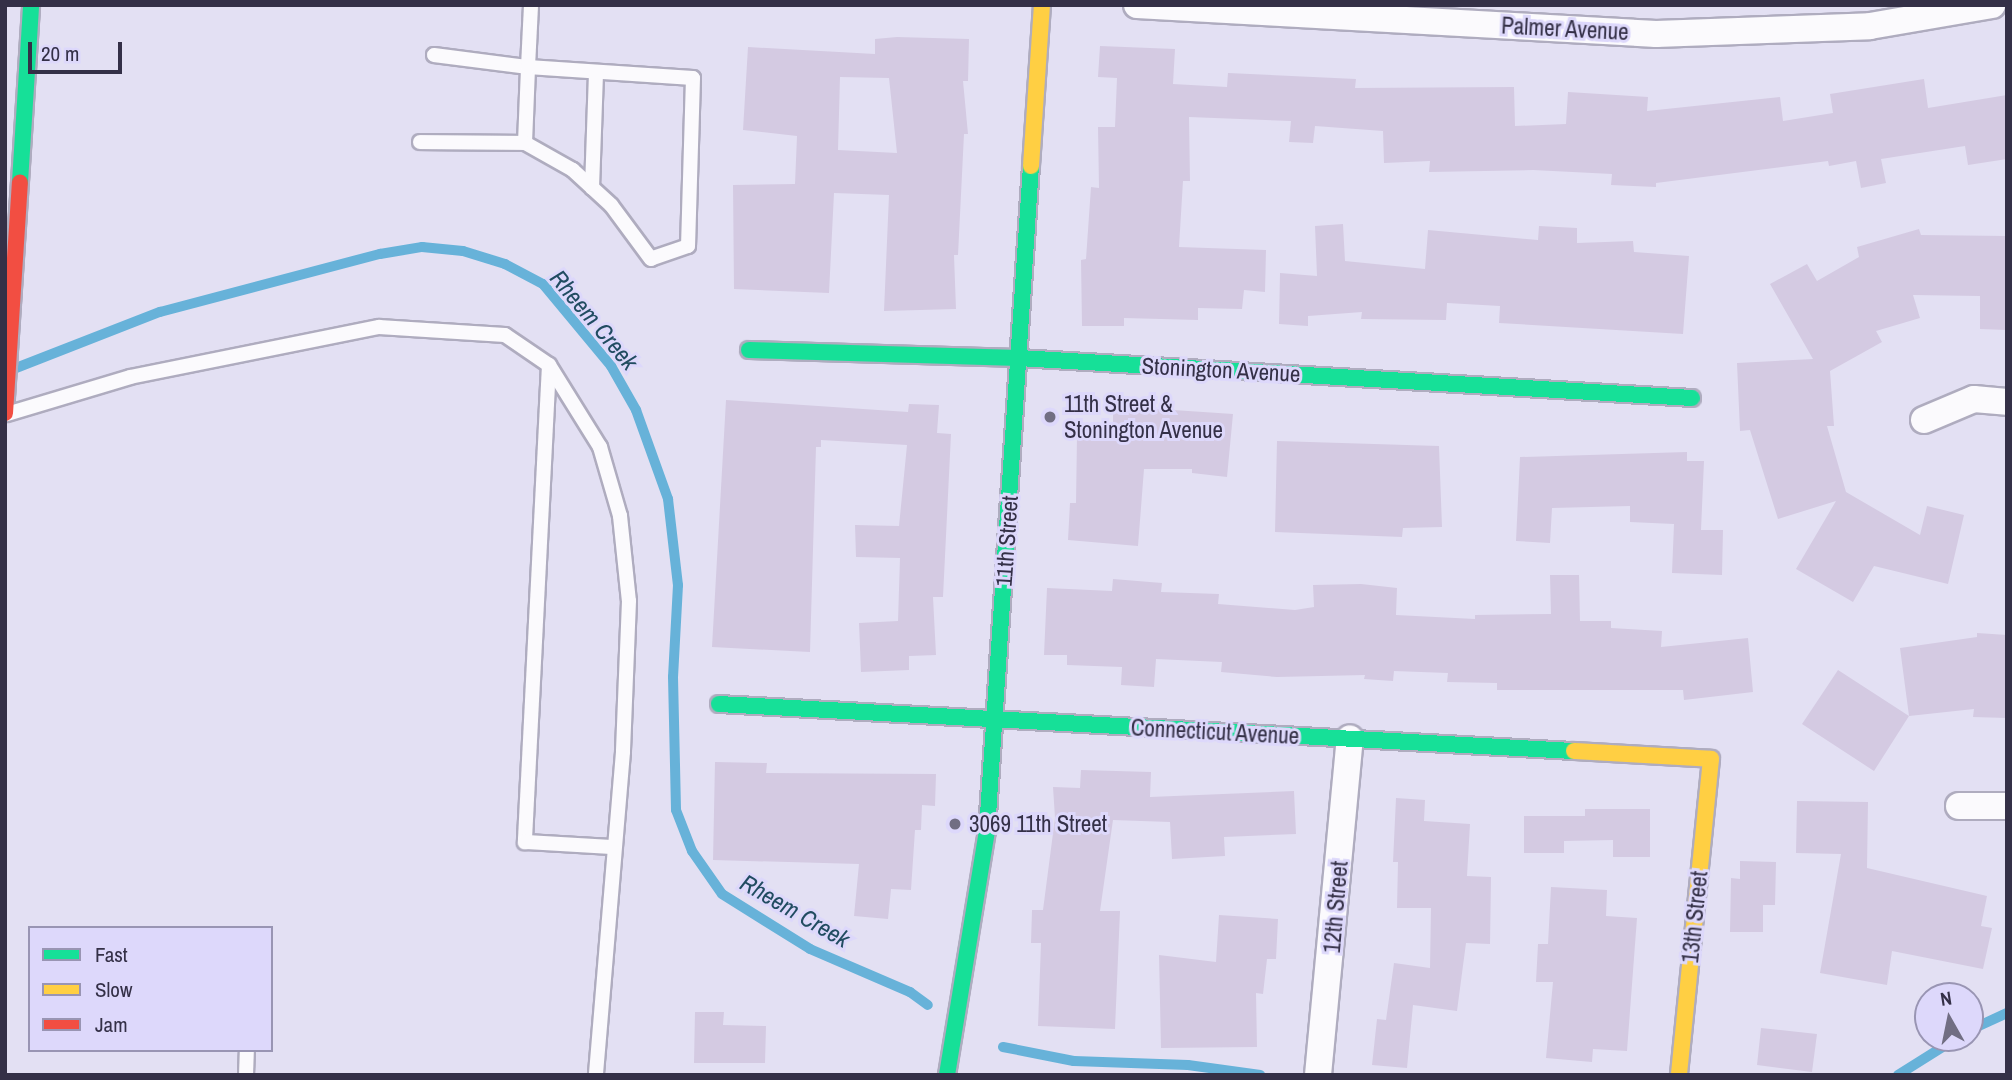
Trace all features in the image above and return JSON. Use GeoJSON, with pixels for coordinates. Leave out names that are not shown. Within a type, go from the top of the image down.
{"type":"FeatureCollection","features":[{"type":"Feature","properties":{"kind":"street"},"geometry":{"type":"LineString","coordinates":[[5,414],[31,5]]}},
{"type":"Feature","properties":{"kind":"street","name":"11th Street"},"geometry":{"type":"LineString","coordinates":[[947,1075],[987,830],[1042,5]]}},
{"type":"Feature","properties":{"kind":"street","name":"Palmer Avenue"},"geometry":{"type":"LineString","coordinates":[[1137,5],[1656,34],[1870,26],[1992,5]]}},
{"type":"Feature","properties":{"kind":"street","name":"Stonington Avenue"},"geometry":{"type":"LineString","coordinates":[[749,350],[1019,358],[1692,398]]}},
{"type":"Feature","properties":{"kind":"street"},"geometry":{"type":"LineString","coordinates":[[1924,420],[1974,399],[2007,402]]}},
{"type":"Feature","properties":{"kind":"street","name":"Connecticut Avenue"},"geometry":{"type":"LineString","coordinates":[[719,704],[1711,760]]}},
{"type":"Feature","properties":{"kind":"street","name":"12th Street"},"geometry":{"type":"LineString","coordinates":[[1318,1075],[1350,739]]}},
{"type":"Feature","properties":{"kind":"street","name":"13th Street"},"geometry":{"type":"LineString","coordinates":[[1679,1075],[1711,760]]}},
{"type":"Feature","properties":{"kind":"street"},"geometry":{"type":"LineString","coordinates":[[1959,806],[2007,806]]}},
{"type":"Feature","properties":{"kind":"lane"},"geometry":{"type":"LineString","coordinates":[[524,143],[531,5]]}},
{"type":"Feature","properties":{"kind":"lane"},"geometry":{"type":"LineString","coordinates":[[420,142],[524,143],[573,170],[592,188],[651,258],[688,246],[693,78],[528,67],[434,55]]}},
{"type":"Feature","properties":{"kind":"lane"},"geometry":{"type":"LineString","coordinates":[[592,188],[596,72]]}},
{"type":"Feature","properties":{"kind":"lane"},"geometry":{"type":"LineString","coordinates":[[5,414],[130,377],[379,327],[505,335],[549,365],[600,447],[620,516],[629,601],[596,1075]]}},
{"type":"Feature","properties":{"kind":"lane"},"geometry":{"type":"LineString","coordinates":[[549,365],[525,842],[613,847]]}},
{"type":"Feature","properties":{"kind":"lane"},"geometry":{"type":"LineString","coordinates":[[246,1075],[247,1052]]}},
{"type":"Feature","properties":{"kind":"building"},"geometry":{"type":"Polygon","coordinates":[[[875,39],[969,39],[968,81],[963,81],[968,134],[964,134],[958,255],[954,255],[956,309],[884,311],[889,195],[834,193],[829,293],[734,289],[733,185],[795,184],[797,136],[743,130],[748,47],[875,54],[875,39]],[[840,77],[838,150],[897,153],[889,78],[840,77]]]}},
{"type":"Feature","properties":{"kind":"building"},"geometry":{"type":"Polygon","coordinates":[[[1100,46],[1175,49],[1173,84],[1227,87],[1228,73],[1356,79],[1355,88],[1514,87],[1515,126],[1566,124],[1568,92],[1648,97],[1647,111],[1780,97],[1783,121],[1833,113],[1830,94],[1924,79],[1928,108],[2007,95],[2007,159],[1968,165],[1965,146],[1881,159],[1886,183],[1861,188],[1856,161],[1829,166],[1828,161],[1656,183],[1656,187],[1611,185],[1612,174],[1533,170],[1429,172],[1430,161],[1384,163],[1383,131],[1315,126],[1313,143],[1289,142],[1291,121],[1189,117],[1190,181],[1183,181],[1179,247],[1266,250],[1265,292],[1244,290],[1242,309],[1198,308],[1198,320],[1124,318],[1124,326],[1082,326],[1081,260],[1086,259],[1091,187],[1099,188],[1098,127],[1115,127],[1117,78],[1098,77],[1100,46]]]}},
{"type":"Feature","properties":{"kind":"building"},"geometry":{"type":"Polygon","coordinates":[[[1343,224],[1345,261],[1425,269],[1428,230],[1538,240],[1539,226],[1577,228],[1577,243],[1633,241],[1634,252],[1689,256],[1683,334],[1499,323],[1500,306],[1447,303],[1446,320],[1361,319],[1362,312],[1308,316],[1308,326],[1279,324],[1280,273],[1317,276],[1315,226],[1343,224]]]}},
{"type":"Feature","properties":{"kind":"building"},"geometry":{"type":"Polygon","coordinates":[[[1919,229],[1921,235],[2007,236],[2007,330],[1980,329],[1980,296],[1913,295],[1920,318],[1876,331],[1882,342],[1830,371],[1834,426],[1827,426],[1846,492],[1920,535],[1927,506],[1964,515],[1948,584],[1874,566],[1853,602],[1796,569],[1836,501],[1778,519],[1750,430],[1740,431],[1737,363],[1813,359],[1770,284],[1807,264],[1817,281],[1859,257],[1857,247],[1919,229]]]}},
{"type":"Feature","properties":{"kind":"building"},"geometry":{"type":"Polygon","coordinates":[[[726,400],[908,412],[909,404],[939,405],[937,433],[951,434],[943,597],[933,597],[936,655],[909,656],[909,670],[861,672],[859,623],[898,621],[900,558],[856,557],[855,525],[899,526],[907,445],[821,440],[821,447],[816,447],[810,652],[712,647],[726,400]]]}},
{"type":"Feature","properties":{"kind":"building"},"geometry":{"type":"Polygon","coordinates":[[[1113,406],[1233,414],[1227,477],[1192,473],[1192,469],[1144,469],[1138,546],[1068,540],[1070,503],[1076,503],[1077,436],[1113,436],[1113,406]]]}},
{"type":"Feature","properties":{"kind":"building"},"geometry":{"type":"Polygon","coordinates":[[[1277,441],[1439,446],[1442,527],[1403,528],[1402,537],[1275,532],[1277,441]]]}},
{"type":"Feature","properties":{"kind":"building"},"geometry":{"type":"Polygon","coordinates":[[[1687,452],[1687,461],[1704,461],[1701,530],[1723,530],[1722,575],[1672,573],[1674,524],[1630,522],[1630,506],[1552,508],[1550,543],[1516,541],[1520,457],[1687,452]]]}},
{"type":"Feature","properties":{"kind":"building"},"geometry":{"type":"Polygon","coordinates":[[[1550,575],[1579,575],[1580,621],[1611,621],[1611,628],[1662,631],[1661,647],[1748,638],[1753,692],[1684,700],[1683,690],[1497,690],[1497,683],[1447,682],[1448,673],[1394,671],[1393,681],[1364,679],[1365,675],[1277,677],[1221,672],[1222,662],[1156,659],[1154,687],[1121,685],[1122,667],[1067,665],[1067,655],[1044,655],[1047,588],[1112,591],[1113,579],[1162,583],[1161,592],[1219,594],[1218,604],[1295,610],[1314,607],[1313,585],[1361,584],[1397,588],[1396,615],[1475,619],[1475,615],[1551,614],[1550,575]]]}},
{"type":"Feature","properties":{"kind":"building"},"geometry":{"type":"Polygon","coordinates":[[[1977,633],[2007,635],[2007,718],[1973,717],[1974,709],[1909,716],[1900,648],[1977,637],[1977,633]]]}},
{"type":"Feature","properties":{"kind":"building"},"geometry":{"type":"Polygon","coordinates":[[[1838,670],[1909,716],[1874,771],[1802,724],[1838,670]]]}},
{"type":"Feature","properties":{"kind":"building"},"geometry":{"type":"Polygon","coordinates":[[[715,762],[767,763],[766,773],[936,774],[935,806],[922,805],[921,830],[915,830],[911,890],[891,889],[888,919],[854,916],[859,864],[713,860],[715,762]]]}},
{"type":"Feature","properties":{"kind":"building"},"geometry":{"type":"Polygon","coordinates":[[[1081,770],[1151,772],[1150,797],[1294,791],[1296,834],[1224,837],[1225,856],[1172,859],[1170,822],[1113,820],[1100,911],[1120,911],[1115,1029],[1038,1026],[1041,943],[1031,943],[1032,910],[1043,910],[1055,818],[1053,787],[1080,788],[1081,770]]]}},
{"type":"Feature","properties":{"kind":"building"},"geometry":{"type":"Polygon","coordinates":[[[1396,798],[1425,800],[1424,821],[1470,824],[1467,876],[1491,877],[1490,944],[1466,943],[1457,1011],[1413,1005],[1407,1068],[1372,1065],[1377,1019],[1386,1020],[1394,963],[1430,968],[1431,908],[1397,908],[1398,862],[1393,862],[1396,798]]]}},
{"type":"Feature","properties":{"kind":"building"},"geometry":{"type":"Polygon","coordinates":[[[1797,801],[1868,802],[1867,868],[1987,896],[1981,926],[1992,928],[1983,969],[1892,951],[1887,985],[1820,973],[1841,854],[1796,853],[1797,801]]]}},
{"type":"Feature","properties":{"kind":"building"},"geometry":{"type":"Polygon","coordinates":[[[1585,809],[1650,809],[1650,857],[1613,857],[1613,840],[1564,841],[1564,853],[1524,853],[1524,816],[1585,816],[1585,809]]]}},
{"type":"Feature","properties":{"kind":"building"},"geometry":{"type":"Polygon","coordinates":[[[1740,861],[1776,862],[1775,905],[1763,905],[1763,932],[1730,932],[1731,878],[1740,879],[1740,861]]]}},
{"type":"Feature","properties":{"kind":"building"},"geometry":{"type":"Polygon","coordinates":[[[1551,887],[1607,890],[1606,916],[1637,918],[1627,1051],[1593,1049],[1592,1062],[1546,1058],[1553,982],[1536,982],[1538,944],[1548,944],[1551,887]]]}},
{"type":"Feature","properties":{"kind":"building"},"geometry":{"type":"Polygon","coordinates":[[[1219,915],[1278,919],[1276,959],[1267,959],[1263,994],[1256,993],[1257,1047],[1161,1048],[1159,955],[1216,962],[1219,915]]]}},
{"type":"Feature","properties":{"kind":"building"},"geometry":{"type":"Polygon","coordinates":[[[695,1012],[724,1012],[723,1025],[766,1026],[765,1063],[694,1063],[695,1012]]]}},
{"type":"Feature","properties":{"kind":"building"},"geometry":{"type":"Polygon","coordinates":[[[1761,1028],[1817,1034],[1812,1072],[1757,1065],[1761,1028]]]}},
{"type":"Feature","properties":{"kind":"waterway","name":"Rheem Creek"},"geometry":{"type":"LineString","coordinates":[[16,368],[160,312],[380,254],[422,247],[463,251],[505,264],[543,284],[611,366],[636,410],[668,499],[678,585],[673,677],[676,810],[692,851],[722,894],[810,949],[910,992],[928,1005]]}},
{"type":"Feature","properties":{"kind":"waterway","name":"Rheem Creek"},"geometry":{"type":"LineString","coordinates":[[1984,1024],[2007,1013]]}},
{"type":"Feature","properties":{"kind":"waterway","name":"Rheem Creek"},"geometry":{"type":"LineString","coordinates":[[1003,1047],[1074,1061],[1188,1065],[1260,1075]]}},
{"type":"Feature","properties":{"kind":"waterway","name":"Rheem Creek"},"geometry":{"type":"LineString","coordinates":[[1898,1075],[1935,1052]]}},
{"type":"Feature","properties":{"kind":"traffic: fast"},"geometry":{"type":"LineString","coordinates":[[20,182],[31,5]]}},
{"type":"Feature","properties":{"kind":"traffic: fast"},"geometry":{"type":"LineString","coordinates":[[947,1075],[987,830],[1031,166]]}},
{"type":"Feature","properties":{"kind":"traffic: fast"},"geometry":{"type":"LineString","coordinates":[[749,350],[1019,358],[1692,398]]}},
{"type":"Feature","properties":{"kind":"traffic: fast"},"geometry":{"type":"LineString","coordinates":[[719,704],[1574,751]]}},
{"type":"Feature","properties":{"kind":"traffic: slow"},"geometry":{"type":"LineString","coordinates":[[1031,166],[1042,5]]}},
{"type":"Feature","properties":{"kind":"traffic: slow"},"geometry":{"type":"LineString","coordinates":[[1574,751],[1711,759],[1679,1075]]}},
{"type":"Feature","properties":{"kind":"traffic: jam"},"geometry":{"type":"LineString","coordinates":[[5,413],[20,182]]}},
{"type":"Feature","properties":{"kind":"place","name":"11th Street & Stonington Avenue"},"geometry":{"type":"Point","coordinates":[1050,417]}},
{"type":"Feature","properties":{"kind":"place","name":"3069 11th Street"},"geometry":{"type":"Point","coordinates":[955,824]}}]}
